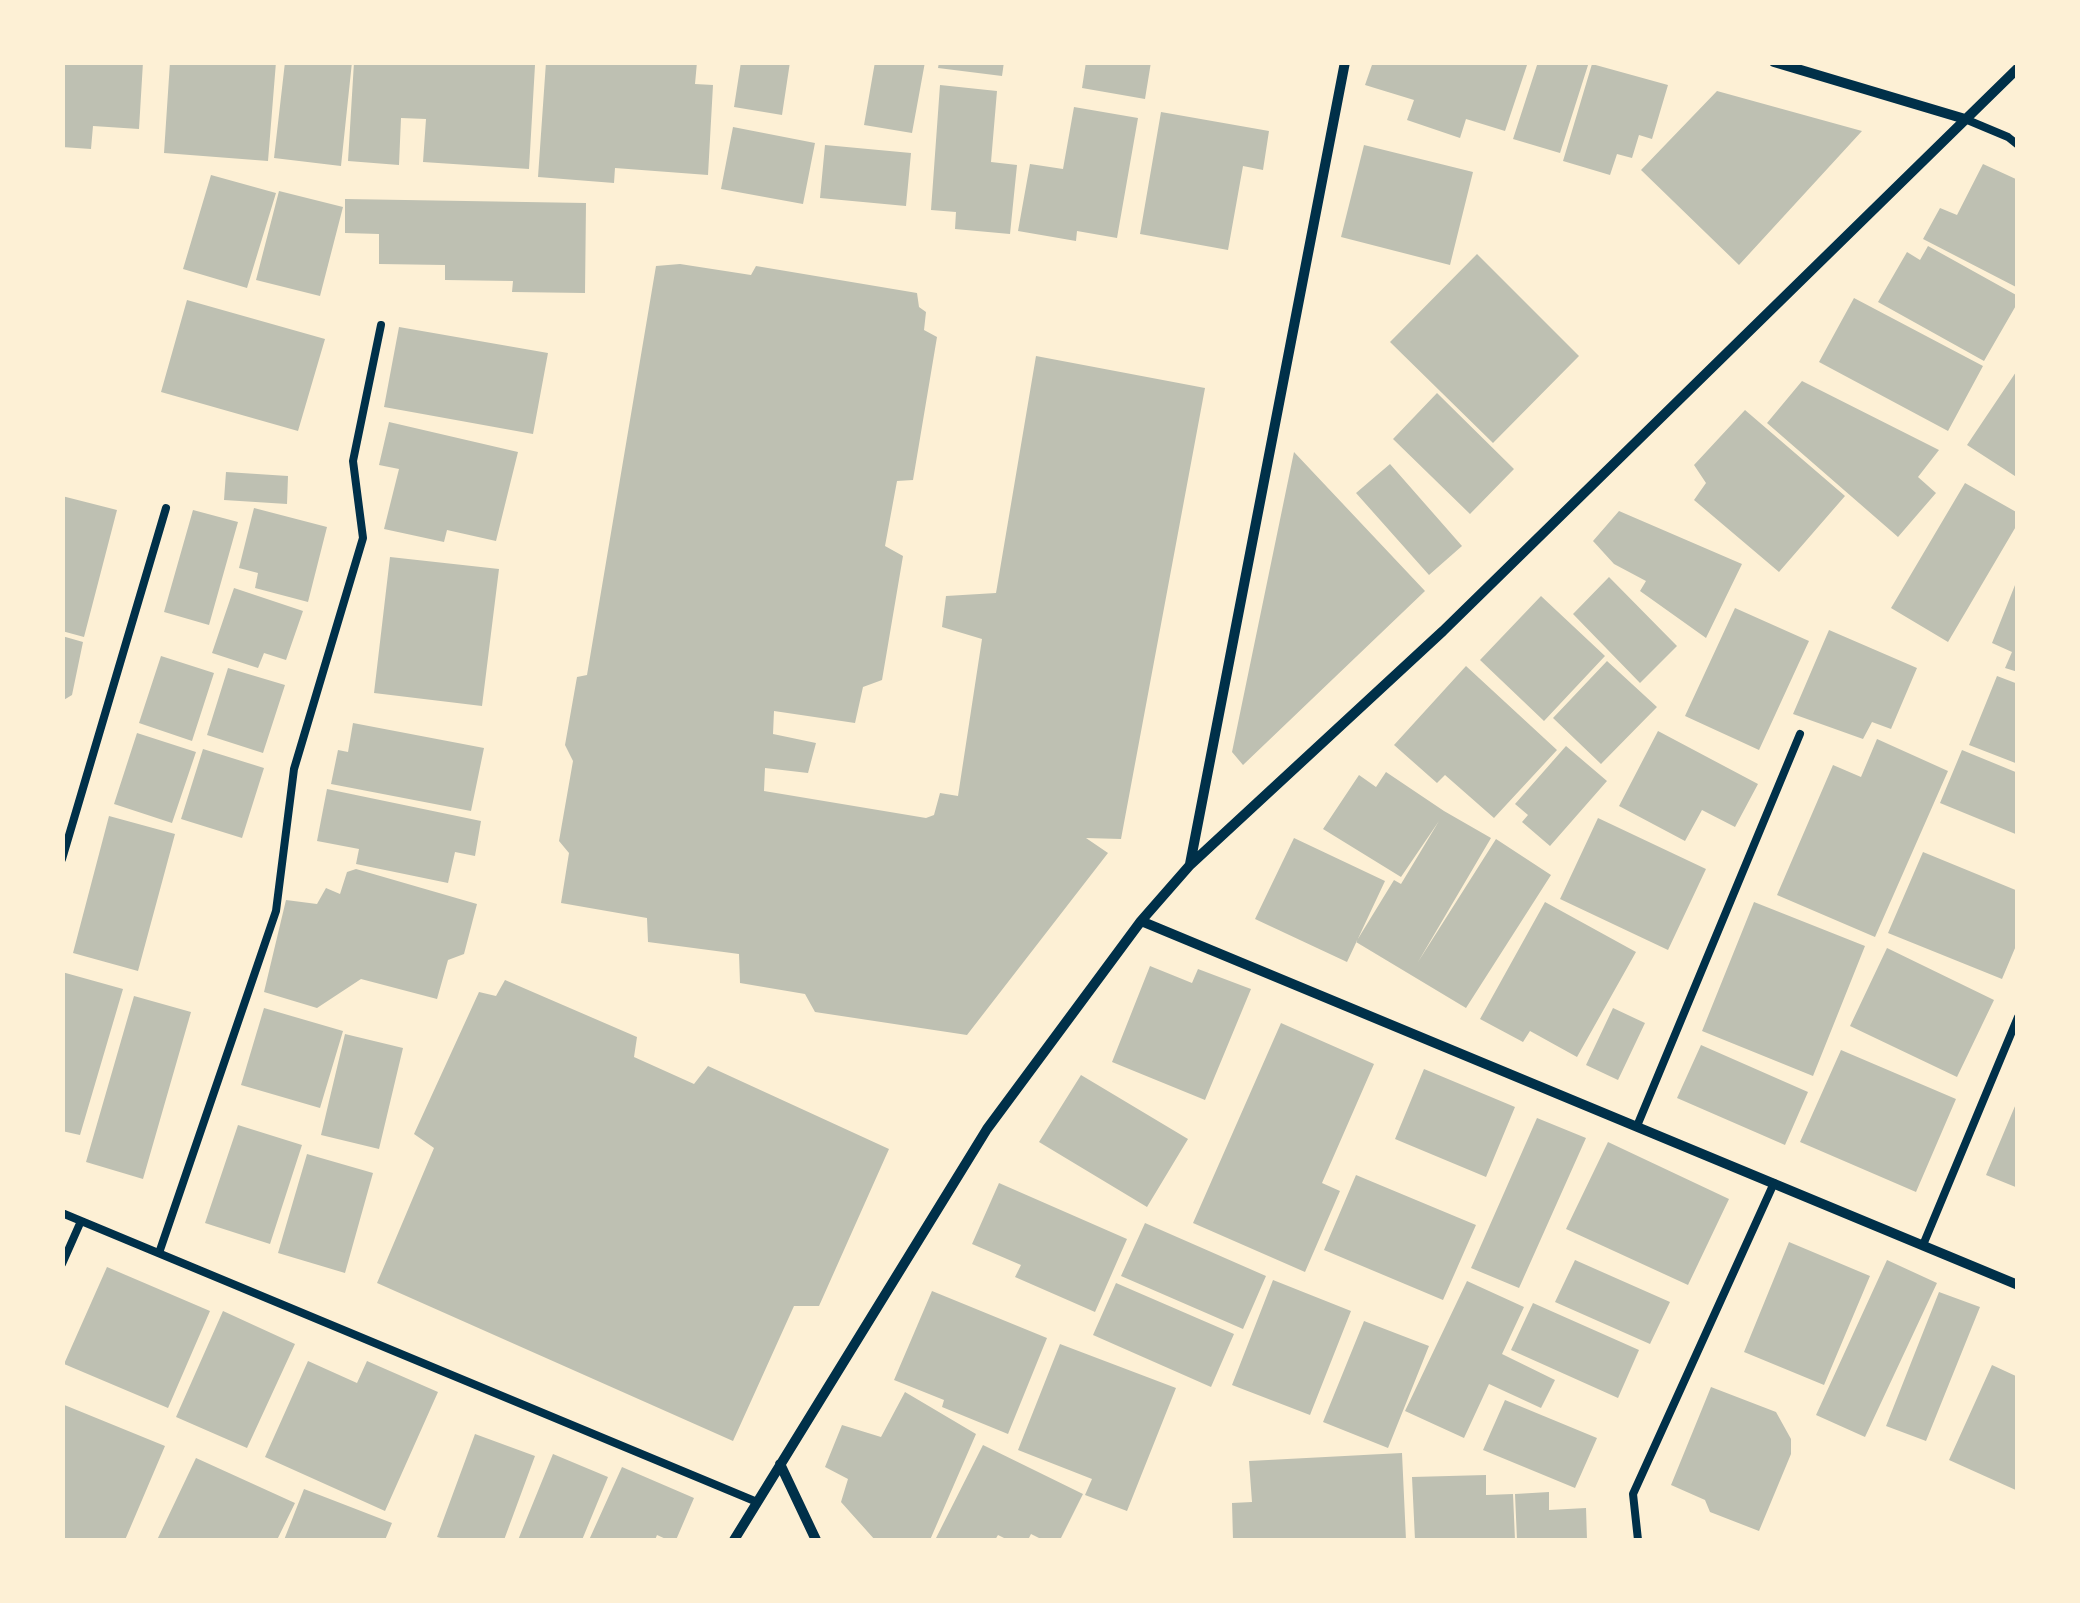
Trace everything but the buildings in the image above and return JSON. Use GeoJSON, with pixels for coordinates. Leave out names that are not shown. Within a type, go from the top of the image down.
{"type":"FeatureCollection","features":[{"type":"Feature","properties":{"kind":"street"},"geometry":{"type":"LineString","coordinates":[[1190,865],[1345,62]]}},
{"type":"Feature","properties":{"kind":"street"},"geometry":{"type":"LineString","coordinates":[[1774,62],[1964,119]]}},
{"type":"Feature","properties":{"kind":"street"},"geometry":{"type":"LineString","coordinates":[[734,1540],[987,1129],[1141,920],[1190,865],[1442,631],[2018,68]]}},
{"type":"Feature","properties":{"kind":"street"},"geometry":{"type":"LineString","coordinates":[[1141,920],[2018,1285]]}},
{"type":"Feature","properties":{"kind":"street"},"geometry":{"type":"LineString","coordinates":[[780,1464],[816,1540]]}},
{"type":"Feature","properties":{"kind":"lane"},"geometry":{"type":"LineString","coordinates":[[1964,119],[2018,145]]}},
{"type":"Feature","properties":{"kind":"lane"},"geometry":{"type":"LineString","coordinates":[[159,1253],[276,911],[294,769],[363,538],[353,461],[381,324]]}},
{"type":"Feature","properties":{"kind":"lane"},"geometry":{"type":"LineString","coordinates":[[62,859],[166,508]]}},
{"type":"Feature","properties":{"kind":"lane"},"geometry":{"type":"LineString","coordinates":[[1637,1126],[1800,734]]}},
{"type":"Feature","properties":{"kind":"lane"},"geometry":{"type":"LineString","coordinates":[[1922,1245],[2018,1016]]}},
{"type":"Feature","properties":{"kind":"lane"},"geometry":{"type":"LineString","coordinates":[[1638,1540],[1634,1494],[1774,1183]]}},
{"type":"Feature","properties":{"kind":"lane"},"geometry":{"type":"LineString","coordinates":[[62,1213],[757,1502]]}},
{"type":"Feature","properties":{"kind":"lane"},"geometry":{"type":"LineString","coordinates":[[62,1264],[81,1220]]}}]}
